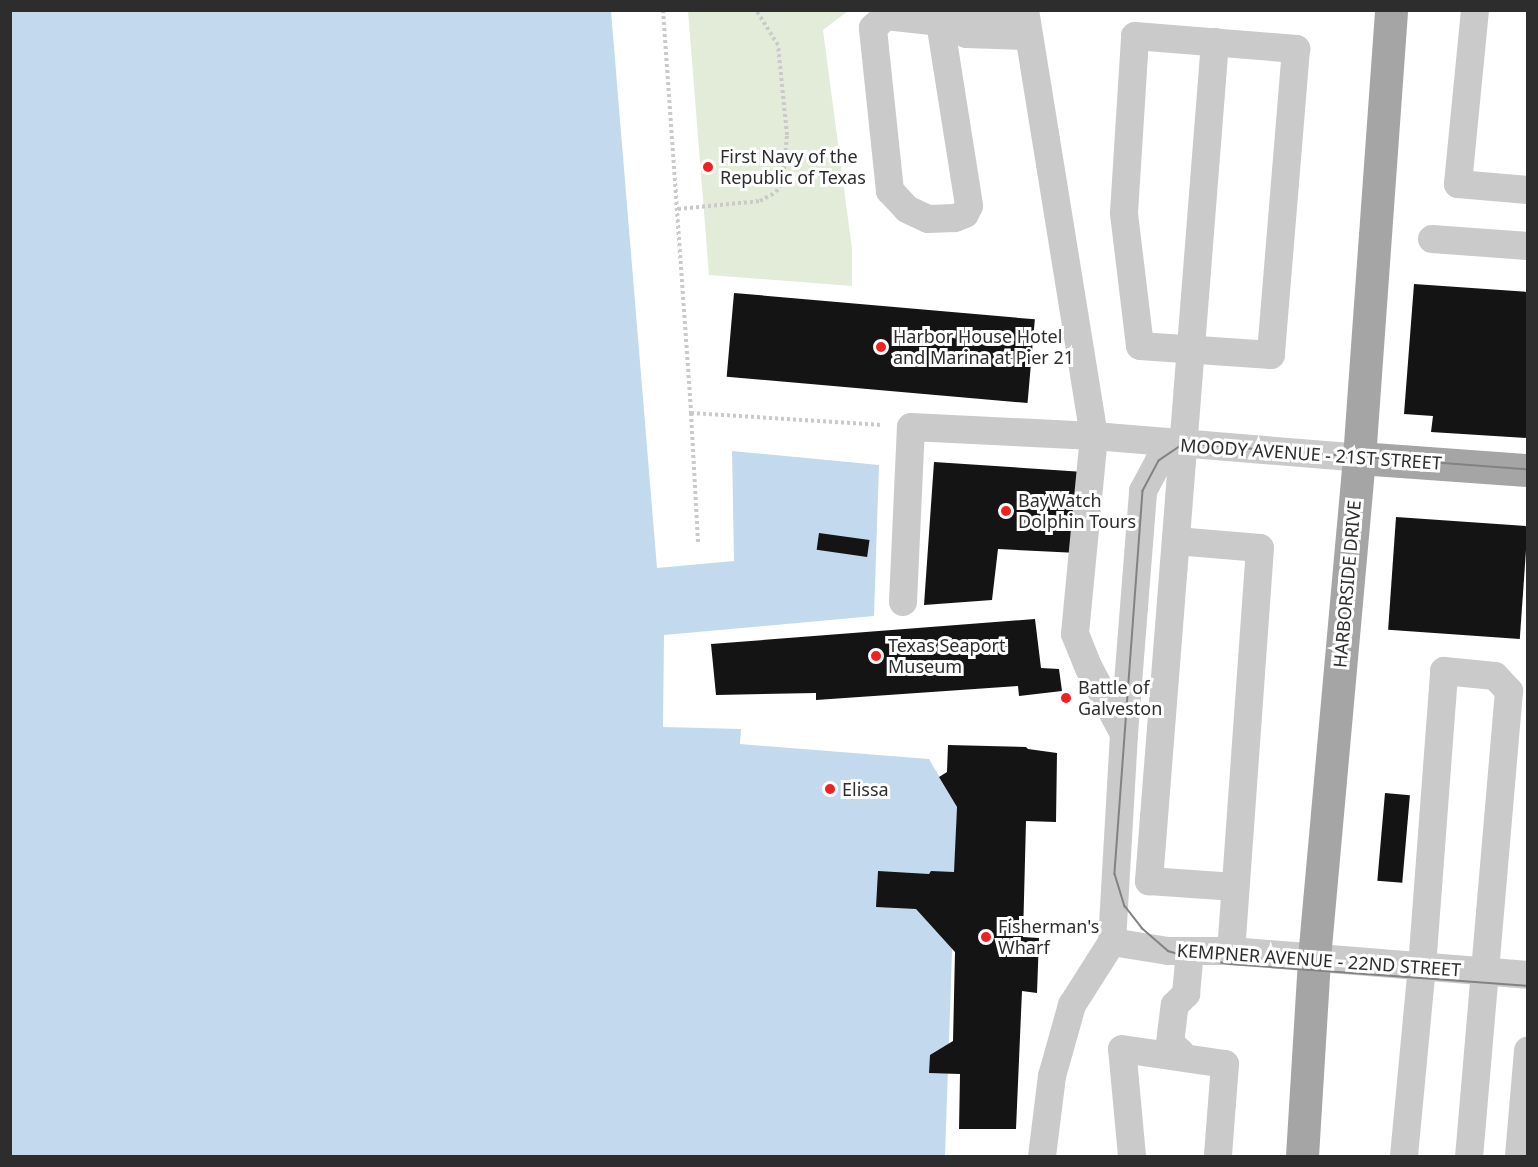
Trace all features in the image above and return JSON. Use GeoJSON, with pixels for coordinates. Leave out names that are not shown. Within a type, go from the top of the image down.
{"type":"FeatureCollection","features":[{"type":"Feature","properties":{"kind":"main road","name":"HARBORSIDE DRIVE"},"geometry":{"type":"LineString","coordinates":[[1302,1156],[1314,958],[1359,458],[1391,10]]}},
{"type":"Feature","properties":{"kind":"main road","name":"MOODY AVENUE - 21ST STREET"},"geometry":{"type":"LineString","coordinates":[[1359,458],[1527,470]]}},
{"type":"Feature","properties":{"kind":"street"},"geometry":{"type":"LineString","coordinates":[[1475,10],[1458,184],[1527,190]]}},
{"type":"Feature","properties":{"kind":"street"},"geometry":{"type":"LineString","coordinates":[[948,23],[969,206],[964,214],[955,218],[928,219],[907,209],[890,191],[873,28],[886,16],[948,23],[966,34],[1026,21],[1094,436],[1075,634],[1124,734]]}},
{"type":"Feature","properties":{"kind":"street"},"geometry":{"type":"LineString","coordinates":[[1135,36],[1215,42],[1296,49],[1271,356],[1140,346],[1124,213],[1135,36]]}},
{"type":"Feature","properties":{"kind":"street"},"geometry":{"type":"LineString","coordinates":[[1215,42],[1149,881],[1235,887]]}},
{"type":"Feature","properties":{"kind":"street"},"geometry":{"type":"LineString","coordinates":[[1432,238],[1527,246]]}},
{"type":"Feature","properties":{"kind":"street","name":"MOODY AVENUE - 21ST STREET"},"geometry":{"type":"LineString","coordinates":[[911,427],[1094,436],[1359,458]]}},
{"type":"Feature","properties":{"kind":"street"},"geometry":{"type":"LineString","coordinates":[[903,603],[911,427]]}},
{"type":"Feature","properties":{"kind":"street"},"geometry":{"type":"LineString","coordinates":[[1042,1156],[1052,1076],[1072,1005],[1112,942],[1124,734],[1143,491],[1160,461],[1184,444]]}},
{"type":"Feature","properties":{"kind":"street"},"geometry":{"type":"LineString","coordinates":[[1176,542],[1260,548],[1231,951]]}},
{"type":"Feature","properties":{"kind":"street"},"geometry":{"type":"LineString","coordinates":[[1404,1156],[1422,967],[1444,672],[1495,676],[1509,690],[1487,972],[1469,1156]]}},
{"type":"Feature","properties":{"kind":"street","name":"KEMPNER AVENUE - 22ND STREET"},"geometry":{"type":"LineString","coordinates":[[1112,942],[1168,951],[1231,951],[1527,975]]}},
{"type":"Feature","properties":{"kind":"street"},"geometry":{"type":"LineString","coordinates":[[1179,1056],[1189,1045],[1195,1006],[1186,994],[1190,951]]}},
{"type":"Feature","properties":{"kind":"street"},"geometry":{"type":"LineString","coordinates":[[1132,1156],[1122,1049],[1225,1064],[1218,1156]]}},
{"type":"Feature","properties":{"kind":"street"},"geometry":{"type":"LineString","coordinates":[[1520,1156],[1527,1050]]}},
{"type":"Feature","properties":{"kind":"path"},"geometry":{"type":"LineString","coordinates":[[663,10],[678,209],[698,543]]}},
{"type":"Feature","properties":{"kind":"path"},"geometry":{"type":"LineString","coordinates":[[678,209],[760,201],[776,192],[783,181],[787,135],[778,45],[756,10]]}},
{"type":"Feature","properties":{"kind":"path"},"geometry":{"type":"LineString","coordinates":[[691,413],[911,427]]}},
{"type":"Feature","properties":{"kind":"green space"},"geometry":{"type":"Polygon","coordinates":[[[688,11],[848,11],[823,30],[852,249],[852,286],[709,275],[688,11]]]}},
{"type":"Feature","properties":{"kind":"water"},"geometry":{"type":"Polygon","coordinates":[[[10,11],[611,11],[657,568],[734,561],[732,451],[879,465],[874,616],[664,635],[663,727],[741,729],[740,744],[929,759],[957,807],[945,1156],[11,1156],[10,11]]]}},
{"type":"Feature","properties":{"kind":"building"},"geometry":{"type":"Polygon","coordinates":[[[1414,284],[1528,292],[1528,438],[1431,432],[1433,416],[1404,414],[1414,284]]]}},
{"type":"Feature","properties":{"kind":"building","name":"Harbor House Hotel and Marina at Pier 21"},"geometry":{"type":"Polygon","coordinates":[[[734,293],[1035,319],[1028,403],[727,377],[734,293]]]}},
{"type":"Feature","properties":{"kind":"building","name":"BayWatch Dolphin Tours"},"geometry":{"type":"Polygon","coordinates":[[[934,462],[1084,472],[1078,553],[998,549],[992,600],[924,605],[934,462]]]}},
{"type":"Feature","properties":{"kind":"building"},"geometry":{"type":"Polygon","coordinates":[[[1396,517],[1528,526],[1520,639],[1388,630],[1396,517]]]}},
{"type":"Feature","properties":{"kind":"building"},"geometry":{"type":"Polygon","coordinates":[[[819,533],[870,540],[867,557],[817,550],[819,533]]]}},
{"type":"Feature","properties":{"kind":"building","name":"Texas Seaport Museum"},"geometry":{"type":"Polygon","coordinates":[[[1035,619],[1041,668],[1059,669],[1062,691],[1019,696],[1018,686],[816,700],[816,693],[716,695],[711,644],[1035,619]]]}},
{"type":"Feature","properties":{"kind":"building","name":"Fisherman's Wharf"},"geometry":{"type":"Polygon","coordinates":[[[948,745],[1026,747],[1057,753],[1056,822],[1026,821],[1023,937],[1039,938],[1037,993],[1022,991],[1016,1129],[959,1129],[960,1074],[929,1073],[930,1055],[953,1041],[955,952],[916,909],[876,907],[878,871],[929,874],[931,871],[954,872],[957,807],[939,777],[947,772],[948,745]]]}},
{"type":"Feature","properties":{"kind":"building"},"geometry":{"type":"Polygon","coordinates":[[[1385,793],[1410,795],[1402,883],[1377,881],[1385,793]]]}},
{"type":"Feature","properties":{"kind":"tram line"},"geometry":{"type":"LineString","coordinates":[[1528,470],[1184,444],[1159,461],[1143,491],[1115,874],[1125,906],[1142,928],[1168,951],[1185,956],[1230,964],[1528,986]]}},
{"type":"Feature","properties":{"kind":"place","name":"First Navy of the Republic of Texas"},"geometry":{"type":"Point","coordinates":[708,167]}},
{"type":"Feature","properties":{"kind":"place","name":"Harbor House Hotel and Marina at Pier 21"},"geometry":{"type":"Point","coordinates":[881,347]}},
{"type":"Feature","properties":{"kind":"place","name":"BayWatch Dolphin Tours"},"geometry":{"type":"Point","coordinates":[1006,511]}},
{"type":"Feature","properties":{"kind":"place","name":"Texas Seaport Museum"},"geometry":{"type":"Point","coordinates":[876,656]}},
{"type":"Feature","properties":{"kind":"place","name":"Battle of Galveston"},"geometry":{"type":"Point","coordinates":[1066,698]}},
{"type":"Feature","properties":{"kind":"place","name":"Elissa"},"geometry":{"type":"Point","coordinates":[830,789]}},
{"type":"Feature","properties":{"kind":"place","name":"Fisherman's Wharf"},"geometry":{"type":"Point","coordinates":[986,937]}}]}
